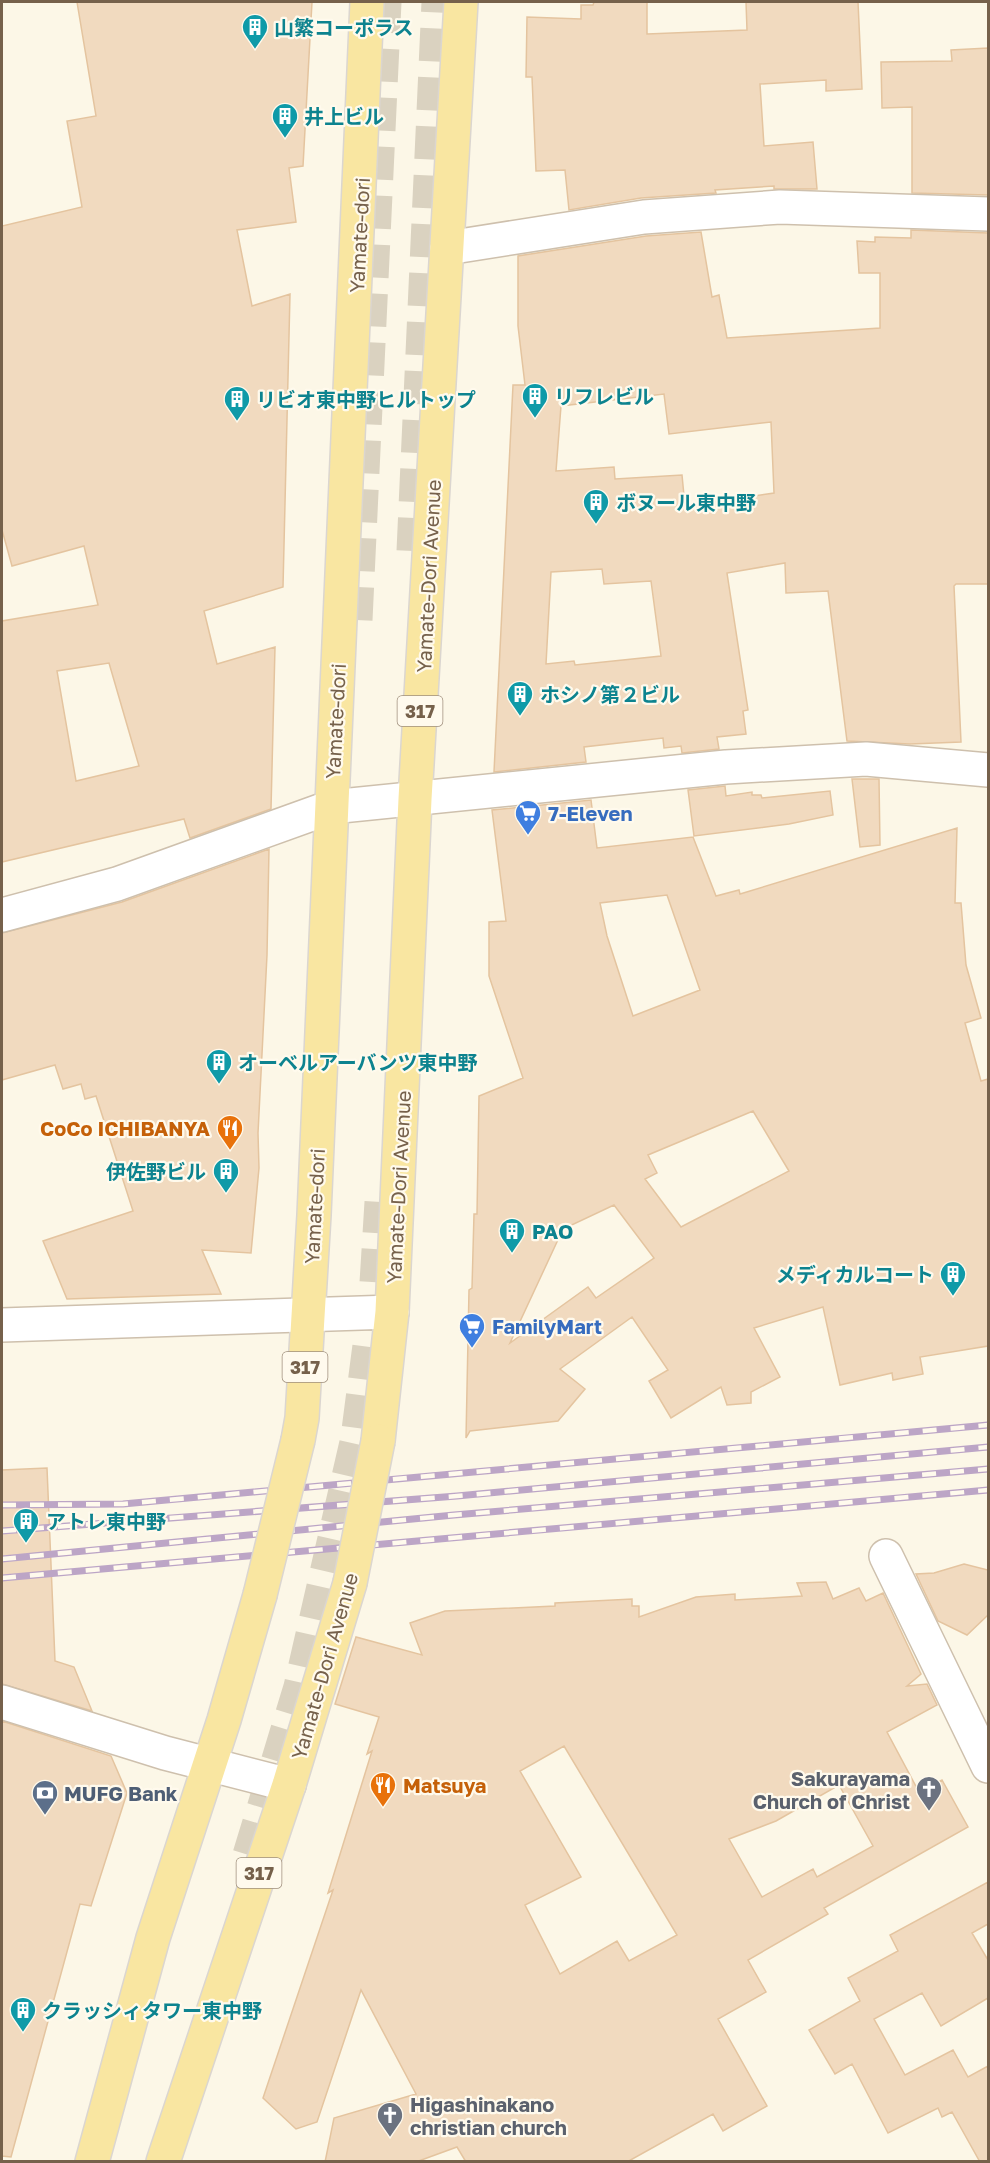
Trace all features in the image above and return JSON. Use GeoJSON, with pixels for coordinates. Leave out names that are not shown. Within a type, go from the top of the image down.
{"type":"FeatureCollection","features":[{"type":"Feature","properties":{"kind":"main road","name":"Yamate-dori"},"geometry":{"type":"LineString","coordinates":[[210,1764],[260,1594],[302,1418],[309,1316],[361,180],[367,2]]}},
{"type":"Feature","properties":{"kind":"main road","name":"Yamate-Dori Avenue"},"geometry":{"type":"LineString","coordinates":[[163,2162],[289,1785],[350,1583],[378,1441],[392,1312],[416,799],[461,2]]}},
{"type":"Feature","properties":{"kind":"main road","name":"317"},"geometry":{"type":"LineString","coordinates":[[92,2162],[153,1938],[210,1764]]}},
{"type":"Feature","properties":{"kind":"street"},"geometry":{"type":"LineString","coordinates":[[447,248],[644,217],[780,207],[988,214]]}},
{"type":"Feature","properties":{"kind":"street"},"geometry":{"type":"LineString","coordinates":[[2,915],[117,884],[331,807],[726,767],[866,759],[988,770]]}},
{"type":"Feature","properties":{"kind":"street"},"geometry":{"type":"LineString","coordinates":[[2,1325],[392,1312]]}},
{"type":"Feature","properties":{"kind":"street"},"geometry":{"type":"LineString","coordinates":[[886,1556],[988,1766]]}},
{"type":"Feature","properties":{"kind":"street"},"geometry":{"type":"LineString","coordinates":[[2,1702],[289,1785]]}},
{"type":"Feature","properties":{"kind":"building"},"geometry":{"type":"Polygon","coordinates":[[[77,2],[312,2],[303,166],[289,168],[296,222],[237,230],[252,306],[290,294],[283,587],[204,611],[217,664],[275,647],[271,809],[190,838],[184,819],[2,862],[2,621],[98,605],[84,546],[12,566],[2,530],[2,226],[82,207],[67,121],[96,116],[77,2]],[[109,663],[57,671],[76,781],[139,766],[109,663]]]}},
{"type":"Feature","properties":{"kind":"building"},"geometry":{"type":"Polygon","coordinates":[[[594,2],[647,2],[647,34],[747,30],[746,2],[858,2],[862,89],[826,91],[826,80],[760,84],[764,146],[813,142],[817,189],[774,189],[774,186],[715,190],[716,193],[641,198],[569,210],[565,170],[536,171],[532,77],[526,77],[527,17],[581,19],[581,5],[593,5],[594,2]]]}},
{"type":"Feature","properties":{"kind":"building"},"geometry":{"type":"Polygon","coordinates":[[[988,48],[988,195],[912,193],[912,107],[882,108],[881,62],[952,61],[951,50],[988,48]]]}},
{"type":"Feature","properties":{"kind":"building"},"geometry":{"type":"Polygon","coordinates":[[[911,230],[988,233],[988,584],[956,584],[954,586],[961,742],[910,744],[847,741],[828,591],[786,593],[785,563],[727,573],[748,710],[743,711],[746,734],[717,737],[719,749],[682,753],[681,746],[664,748],[663,738],[584,747],[586,762],[494,772],[513,385],[525,385],[518,326],[518,256],[646,236],[701,232],[712,297],[719,295],[727,338],[880,328],[880,273],[859,273],[857,241],[875,242],[875,237],[911,238],[911,230]],[[664,394],[561,406],[556,471],[614,467],[615,479],[682,475],[685,506],[774,493],[771,422],[669,434],[664,394]],[[602,569],[551,572],[546,664],[574,661],[575,665],[661,656],[651,581],[604,584],[602,569]]]}},
{"type":"Feature","properties":{"kind":"building"},"geometry":{"type":"Polygon","coordinates":[[[852,779],[879,779],[880,845],[860,847],[852,779]]]}},
{"type":"Feature","properties":{"kind":"building"},"geometry":{"type":"Polygon","coordinates":[[[725,786],[726,796],[752,792],[752,795],[761,795],[762,798],[830,791],[833,815],[789,824],[694,836],[688,790],[725,786]]]}},
{"type":"Feature","properties":{"kind":"building"},"geometry":{"type":"Polygon","coordinates":[[[591,800],[597,848],[693,837],[716,896],[739,890],[740,894],[957,828],[955,903],[961,903],[966,965],[981,1018],[965,1023],[981,1081],[988,1079],[988,1346],[920,1357],[923,1374],[893,1380],[892,1373],[840,1385],[823,1307],[754,1328],[780,1377],[751,1392],[751,1403],[727,1405],[721,1387],[671,1418],[649,1381],[668,1370],[632,1317],[560,1369],[585,1389],[558,1421],[470,1431],[466,1438],[469,1290],[472,1288],[474,1214],[477,1214],[479,1096],[523,1078],[489,976],[489,922],[506,921],[492,810],[591,800]],[[667,895],[600,903],[607,936],[633,1016],[700,990],[667,895]],[[753,1111],[648,1155],[657,1173],[645,1179],[681,1227],[789,1171],[753,1111]],[[614,1205],[563,1229],[510,1343],[588,1287],[596,1298],[654,1258],[614,1205]]]}},
{"type":"Feature","properties":{"kind":"building"},"geometry":{"type":"Polygon","coordinates":[[[269,849],[267,955],[258,1133],[259,1168],[251,1253],[202,1250],[221,1294],[67,1299],[43,1241],[133,1211],[96,1096],[85,1099],[81,1084],[63,1089],[55,1065],[2,1080],[2,933],[122,902],[269,849]]]}},
{"type":"Feature","properties":{"kind":"building"},"geometry":{"type":"Polygon","coordinates":[[[47,1468],[55,1661],[74,1667],[92,1711],[2,1684],[2,1470],[47,1468]]]}},
{"type":"Feature","properties":{"kind":"building"},"geometry":{"type":"Polygon","coordinates":[[[964,1564],[988,1570],[988,1615],[967,1635],[938,1621],[916,1574],[934,1573],[964,1564]]]}},
{"type":"Feature","properties":{"kind":"building"},"geometry":{"type":"Polygon","coordinates":[[[826,1582],[833,1599],[859,1588],[866,1601],[883,1593],[921,1674],[907,1686],[927,1684],[937,1705],[887,1732],[919,1792],[942,1780],[968,1827],[824,1908],[828,1914],[748,1960],[766,1992],[718,2019],[767,2106],[723,2131],[713,2114],[627,2162],[466,2162],[457,2147],[416,2162],[325,2162],[334,2118],[416,2094],[361,1990],[317,2122],[296,2129],[263,2098],[333,1890],[328,1893],[372,1751],[367,1754],[379,1717],[335,1704],[356,1637],[422,1655],[410,1623],[445,1611],[555,1606],[555,1603],[632,1599],[632,1606],[639,1606],[639,1617],[696,1597],[735,1594],[735,1600],[802,1596],[797,1583],[826,1582]],[[564,1746],[520,1771],[581,1877],[525,1905],[560,1974],[617,1941],[629,1961],[677,1935],[564,1746]],[[839,1785],[776,1821],[729,1839],[762,1897],[813,1869],[817,1877],[873,1846],[839,1785]]]}},
{"type":"Feature","properties":{"kind":"building"},"geometry":{"type":"Polygon","coordinates":[[[2,1721],[111,1756],[127,1793],[91,1906],[80,1904],[11,2157],[2,2156],[2,1721]]]}},
{"type":"Feature","properties":{"kind":"building"},"geometry":{"type":"Polygon","coordinates":[[[988,1882],[988,1924],[972,1933],[988,1960],[988,1998],[941,2026],[922,1993],[874,2019],[905,2075],[953,2050],[968,2077],[988,2066],[988,2162],[980,2162],[952,2112],[942,2117],[938,2108],[888,2133],[852,2064],[835,2074],[809,2030],[860,2001],[848,1978],[898,1951],[890,1935],[988,1882]]]}},
{"type":"Feature","properties":{"kind":"tunnel"},"geometry":{"type":"LineString","coordinates":[[356,620],[385,2]]}},
{"type":"Feature","properties":{"kind":"tunnel"},"geometry":{"type":"LineString","coordinates":[[413,551],[438,2]]}},
{"type":"Feature","properties":{"kind":"tunnel"},"geometry":{"type":"LineString","coordinates":[[249,1855],[300,1687],[357,1438],[375,1299],[381,1202]]}},
{"type":"Feature","properties":{"kind":"railway"},"geometry":{"type":"LineString","coordinates":[[2,1505],[123,1504],[988,1425]]}},
{"type":"Feature","properties":{"kind":"railway"},"geometry":{"type":"LineString","coordinates":[[2,1531],[457,1496],[988,1447]]}},
{"type":"Feature","properties":{"kind":"railway"},"geometry":{"type":"LineString","coordinates":[[2,1559],[454,1515],[988,1469]]}},
{"type":"Feature","properties":{"kind":"railway"},"geometry":{"type":"LineString","coordinates":[[2,1578],[988,1490]]}},
{"type":"Feature","properties":{"kind":"place","name":"山繁コーポラス"},"geometry":{"type":"Point","coordinates":[255,50]}},
{"type":"Feature","properties":{"kind":"place","name":"井上ビル"},"geometry":{"type":"Point","coordinates":[285,139]}},
{"type":"Feature","properties":{"kind":"place","name":"リフレビル"},"geometry":{"type":"Point","coordinates":[535,419]}},
{"type":"Feature","properties":{"kind":"place","name":"リビオ東中野ヒルトップ"},"geometry":{"type":"Point","coordinates":[237,422]}},
{"type":"Feature","properties":{"kind":"place","name":"ボヌール東中野"},"geometry":{"type":"Point","coordinates":[596,525]}},
{"type":"Feature","properties":{"kind":"place","name":"ホシノ第２ビル"},"geometry":{"type":"Point","coordinates":[520,717]}},
{"type":"Feature","properties":{"kind":"place","name":"7-Eleven"},"geometry":{"type":"Point","coordinates":[528,836]}},
{"type":"Feature","properties":{"kind":"place","name":"オーベルアーバンツ東中野"},"geometry":{"type":"Point","coordinates":[219,1085]}},
{"type":"Feature","properties":{"kind":"place","name":"CoCo ICHIBANYA"},"geometry":{"type":"Point","coordinates":[230,1151]}},
{"type":"Feature","properties":{"kind":"place","name":"伊佐野ビル"},"geometry":{"type":"Point","coordinates":[226,1194]}},
{"type":"Feature","properties":{"kind":"place","name":"PAO"},"geometry":{"type":"Point","coordinates":[512,1254]}},
{"type":"Feature","properties":{"kind":"place","name":"メディカルコート"},"geometry":{"type":"Point","coordinates":[953,1297]}},
{"type":"Feature","properties":{"kind":"place","name":"FamilyMart"},"geometry":{"type":"Point","coordinates":[472,1349]}},
{"type":"Feature","properties":{"kind":"place","name":"アトレ東中野"},"geometry":{"type":"Point","coordinates":[26,1544]}},
{"type":"Feature","properties":{"kind":"place","name":"Matsuya"},"geometry":{"type":"Point","coordinates":[383,1808]}},
{"type":"Feature","properties":{"kind":"place","name":"Sakurayama Church of Christ"},"geometry":{"type":"Point","coordinates":[929,1812]}},
{"type":"Feature","properties":{"kind":"place","name":"MUFG Bank"},"geometry":{"type":"Point","coordinates":[45,1816]}},
{"type":"Feature","properties":{"kind":"place","name":"クラッシィタワー東中野"},"geometry":{"type":"Point","coordinates":[23,2033]}},
{"type":"Feature","properties":{"kind":"place","name":"Higashinakano christian church"},"geometry":{"type":"Point","coordinates":[390,2138]}}]}
